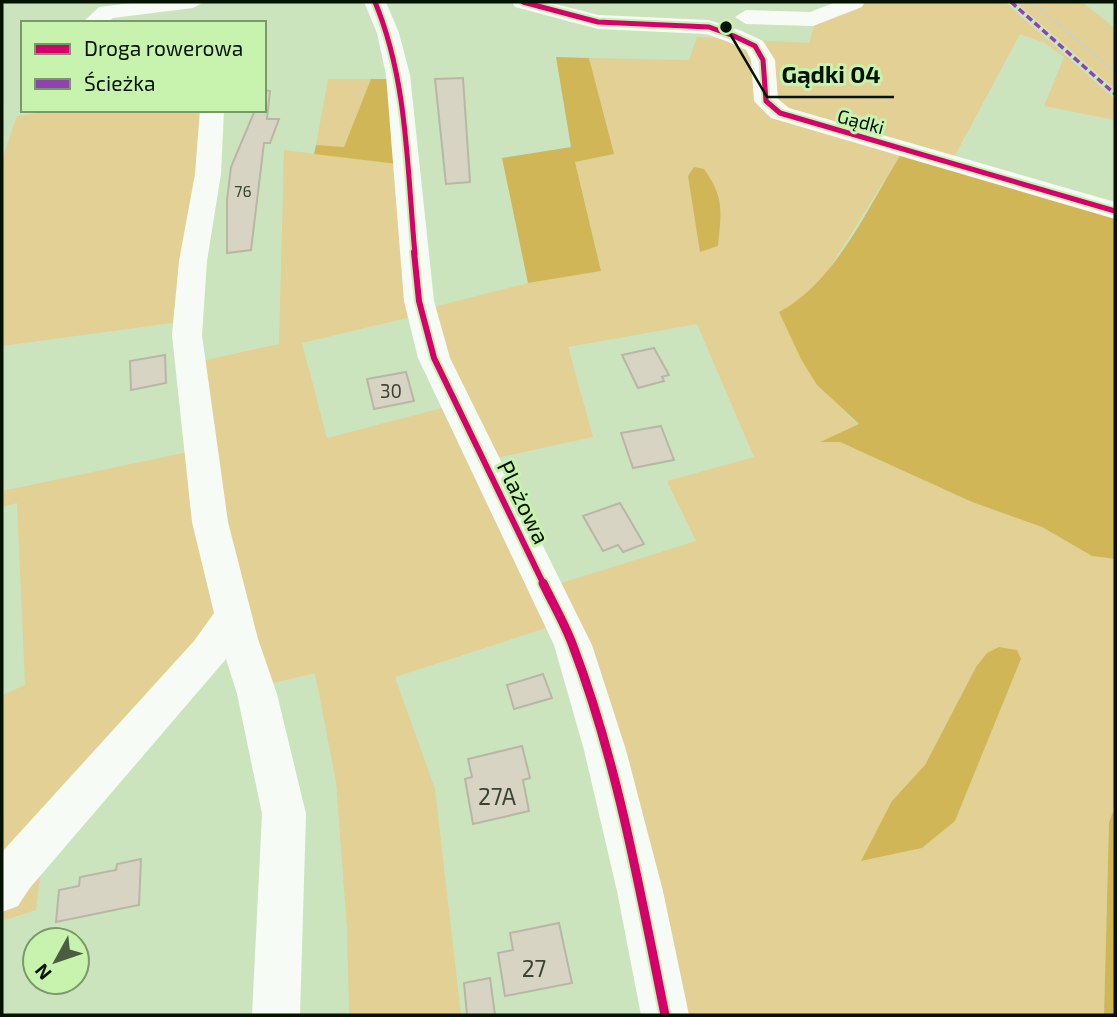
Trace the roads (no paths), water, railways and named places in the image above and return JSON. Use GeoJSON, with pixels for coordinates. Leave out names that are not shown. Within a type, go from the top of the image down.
{"type":"FeatureCollection","features":[{"type":"Feature","properties":{"kind":"street"},"geometry":{"type":"LineString","coordinates":[[96,21],[107,12],[194,2]]}},
{"type":"Feature","properties":{"kind":"street"},"geometry":{"type":"LineString","coordinates":[[201,21],[202,2]]}},
{"type":"Feature","properties":{"kind":"street","name":"Plażowa"},"geometry":{"type":"LineString","coordinates":[[375,2],[388,33],[398,75],[419,301],[434,358],[573,645],[605,750],[640,891],[665,1015]]}},
{"type":"Feature","properties":{"kind":"street","name":"Gądki"},"geometry":{"type":"LineString","coordinates":[[523,2],[709,27],[755,46],[763,60],[766,101],[780,113],[807,124],[1115,211]]}},
{"type":"Feature","properties":{"kind":"street"},"geometry":{"type":"LineString","coordinates":[[709,27],[750,9],[813,19],[854,2]]}},
{"type":"Feature","properties":{"kind":"street"},"geometry":{"type":"LineString","coordinates":[[212,112],[208,174],[193,261],[187,335],[210,522],[233,616],[257,694],[284,814],[276,1015]]}},
{"type":"Feature","properties":{"kind":"street"},"geometry":{"type":"LineString","coordinates":[[2,890],[21,863],[208,653],[233,616]]}},
{"type":"Feature","properties":{"kind":"place","name":"Gądki 04"},"geometry":{"type":"Point","coordinates":[726,27]}}]}
